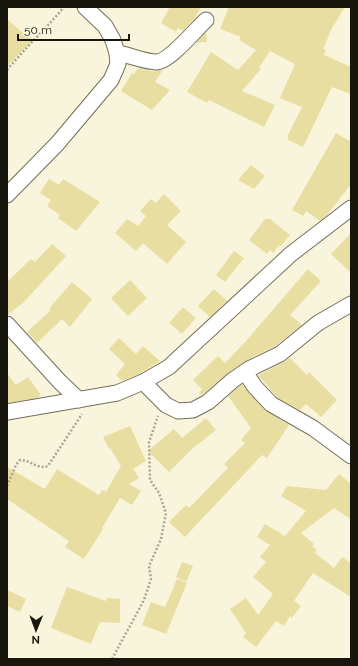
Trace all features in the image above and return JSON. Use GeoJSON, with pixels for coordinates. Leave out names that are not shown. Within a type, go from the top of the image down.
{"type":"FeatureCollection","features":[{"type":"Feature","properties":{"kind":"street"},"geometry":{"type":"LineString","coordinates":[[7,195],[57,144],[110,80],[118,64],[114,40],[105,26],[85,7]]}},
{"type":"Feature","properties":{"kind":"street"},"geometry":{"type":"LineString","coordinates":[[117,53],[147,60],[161,61],[175,51],[206,20]]}},
{"type":"Feature","properties":{"kind":"street"},"geometry":{"type":"LineString","coordinates":[[7,412],[117,393],[142,382],[169,367],[290,254],[351,208]]}},
{"type":"Feature","properties":{"kind":"street"},"geometry":{"type":"LineString","coordinates":[[142,382],[163,403],[178,412],[194,410],[208,402],[222,388],[245,372],[280,354],[318,323],[351,304]]}},
{"type":"Feature","properties":{"kind":"street"},"geometry":{"type":"LineString","coordinates":[[7,324],[60,382],[87,399]]}},
{"type":"Feature","properties":{"kind":"street"},"geometry":{"type":"LineString","coordinates":[[245,372],[255,387],[271,404],[313,428],[351,456]]}},
{"type":"Feature","properties":{"kind":"path"},"geometry":{"type":"LineString","coordinates":[[7,70],[25,48],[52,23],[64,7]]}},
{"type":"Feature","properties":{"kind":"path"},"geometry":{"type":"LineString","coordinates":[[7,486],[16,465],[20,460],[26,460],[38,467],[48,466],[87,399]]}},
{"type":"Feature","properties":{"kind":"path"},"geometry":{"type":"LineString","coordinates":[[112,659],[144,600],[151,578],[149,566],[161,539],[166,513],[162,498],[150,480],[149,442],[163,403]]}},
{"type":"Feature","properties":{"kind":"building"},"geometry":{"type":"Polygon","coordinates":[[[170,7],[201,7],[194,19],[183,31],[178,28],[176,32],[161,23],[170,7]]]}},
{"type":"Feature","properties":{"kind":"building"},"geometry":{"type":"Polygon","coordinates":[[[229,7],[345,7],[332,28],[323,49],[326,50],[324,55],[351,67],[351,94],[332,87],[303,147],[288,140],[288,135],[302,107],[280,98],[295,64],[270,51],[259,68],[261,69],[242,91],[275,105],[264,127],[209,100],[207,103],[187,92],[211,52],[238,70],[256,50],[239,40],[241,37],[220,29],[229,7]]]}},
{"type":"Feature","properties":{"kind":"building"},"geometry":{"type":"Polygon","coordinates":[[[7,19],[32,41],[7,66],[7,19]]]}},
{"type":"Feature","properties":{"kind":"building"},"geometry":{"type":"Polygon","coordinates":[[[206,33],[207,42],[196,43],[202,36],[206,33]]]}},
{"type":"Feature","properties":{"kind":"building"},"geometry":{"type":"Polygon","coordinates":[[[138,68],[152,71],[163,70],[155,82],[170,90],[152,110],[121,91],[132,73],[134,74],[138,68]]]}},
{"type":"Feature","properties":{"kind":"building"},"geometry":{"type":"Polygon","coordinates":[[[336,133],[351,142],[351,184],[327,215],[320,221],[306,211],[303,216],[292,210],[336,133]]]}},
{"type":"Feature","properties":{"kind":"building"},"geometry":{"type":"Polygon","coordinates":[[[251,165],[265,176],[254,189],[238,180],[251,165]]]}},
{"type":"Feature","properties":{"kind":"building"},"geometry":{"type":"Polygon","coordinates":[[[49,179],[59,185],[63,179],[100,202],[76,231],[58,218],[60,215],[47,206],[51,200],[40,193],[49,179]]]}},
{"type":"Feature","properties":{"kind":"building"},"geometry":{"type":"Polygon","coordinates":[[[164,194],[181,211],[167,225],[186,242],[167,264],[143,243],[136,251],[115,233],[127,219],[138,226],[146,216],[140,211],[151,199],[156,203],[164,194]]]}},
{"type":"Feature","properties":{"kind":"building"},"geometry":{"type":"Polygon","coordinates":[[[265,219],[270,219],[290,235],[273,253],[270,250],[267,254],[249,240],[265,219]]]}},
{"type":"Feature","properties":{"kind":"building"},"geometry":{"type":"Polygon","coordinates":[[[351,233],[351,273],[331,254],[351,233]]]}},
{"type":"Feature","properties":{"kind":"building"},"geometry":{"type":"Polygon","coordinates":[[[52,244],[66,256],[23,303],[7,315],[7,282],[31,259],[35,262],[52,244]]]}},
{"type":"Feature","properties":{"kind":"building"},"geometry":{"type":"Polygon","coordinates":[[[234,251],[244,258],[225,282],[216,275],[234,251]]]}},
{"type":"Feature","properties":{"kind":"building"},"geometry":{"type":"Polygon","coordinates":[[[308,269],[321,281],[290,315],[302,325],[275,346],[245,361],[202,395],[199,393],[202,389],[193,380],[218,356],[225,363],[247,340],[308,269]]]}},
{"type":"Feature","properties":{"kind":"building"},"geometry":{"type":"Polygon","coordinates":[[[130,280],[147,298],[128,316],[111,298],[130,280]]]}},
{"type":"Feature","properties":{"kind":"building"},"geometry":{"type":"Polygon","coordinates":[[[72,282],[92,299],[70,327],[62,319],[37,343],[27,332],[51,310],[49,309],[72,282]]]}},
{"type":"Feature","properties":{"kind":"building"},"geometry":{"type":"Polygon","coordinates":[[[214,289],[227,301],[210,317],[198,306],[214,289]]]}},
{"type":"Feature","properties":{"kind":"building"},"geometry":{"type":"Polygon","coordinates":[[[183,307],[196,318],[182,334],[169,323],[183,307]]]}},
{"type":"Feature","properties":{"kind":"building"},"geometry":{"type":"Polygon","coordinates":[[[119,338],[136,354],[143,346],[160,361],[139,374],[122,381],[116,375],[125,364],[109,349],[119,338]]]}},
{"type":"Feature","properties":{"kind":"building"},"geometry":{"type":"Polygon","coordinates":[[[291,357],[290,358],[307,375],[309,372],[337,400],[321,417],[306,404],[300,410],[277,397],[258,375],[291,357]]]}},
{"type":"Feature","properties":{"kind":"building"},"geometry":{"type":"Polygon","coordinates":[[[7,373],[16,385],[28,377],[41,395],[37,398],[8,403],[7,373]]]}},
{"type":"Feature","properties":{"kind":"building"},"geometry":{"type":"Polygon","coordinates":[[[242,384],[265,410],[289,425],[267,458],[262,455],[185,537],[169,522],[186,505],[189,508],[228,468],[224,464],[245,443],[241,440],[251,428],[228,396],[242,384]]]}},
{"type":"Feature","properties":{"kind":"building"},"geometry":{"type":"Polygon","coordinates":[[[206,418],[216,430],[192,449],[169,472],[148,451],[174,429],[182,438],[206,418]]]}},
{"type":"Feature","properties":{"kind":"building"},"geometry":{"type":"Polygon","coordinates":[[[130,426],[146,461],[133,469],[139,478],[129,484],[141,491],[132,505],[120,498],[84,559],[65,547],[69,541],[7,499],[7,467],[45,489],[57,469],[99,495],[102,490],[106,492],[121,466],[110,448],[109,449],[103,437],[130,426]]]}},
{"type":"Feature","properties":{"kind":"building"},"geometry":{"type":"Polygon","coordinates":[[[339,474],[351,484],[351,519],[334,508],[301,533],[314,544],[312,546],[317,550],[315,553],[334,568],[342,557],[351,563],[351,597],[313,573],[294,601],[301,606],[292,618],[290,616],[284,626],[276,621],[256,647],[243,637],[246,633],[230,609],[246,598],[258,615],[273,594],[253,577],[266,562],[260,557],[270,545],[257,537],[265,524],[285,536],[306,511],[281,496],[287,486],[326,490],[339,474]]]}},
{"type":"Feature","properties":{"kind":"building"},"geometry":{"type":"Polygon","coordinates":[[[182,562],[193,566],[186,582],[176,577],[182,562]]]}},
{"type":"Feature","properties":{"kind":"building"},"geometry":{"type":"Polygon","coordinates":[[[177,579],[187,583],[166,634],[142,625],[151,602],[165,607],[177,579]]]}},
{"type":"Feature","properties":{"kind":"building"},"geometry":{"type":"Polygon","coordinates":[[[67,587],[106,601],[107,598],[120,599],[120,623],[100,622],[91,644],[51,628],[67,587]]]}},
{"type":"Feature","properties":{"kind":"building"},"geometry":{"type":"Polygon","coordinates":[[[7,590],[26,599],[20,612],[7,606],[7,590]]]}}]}
